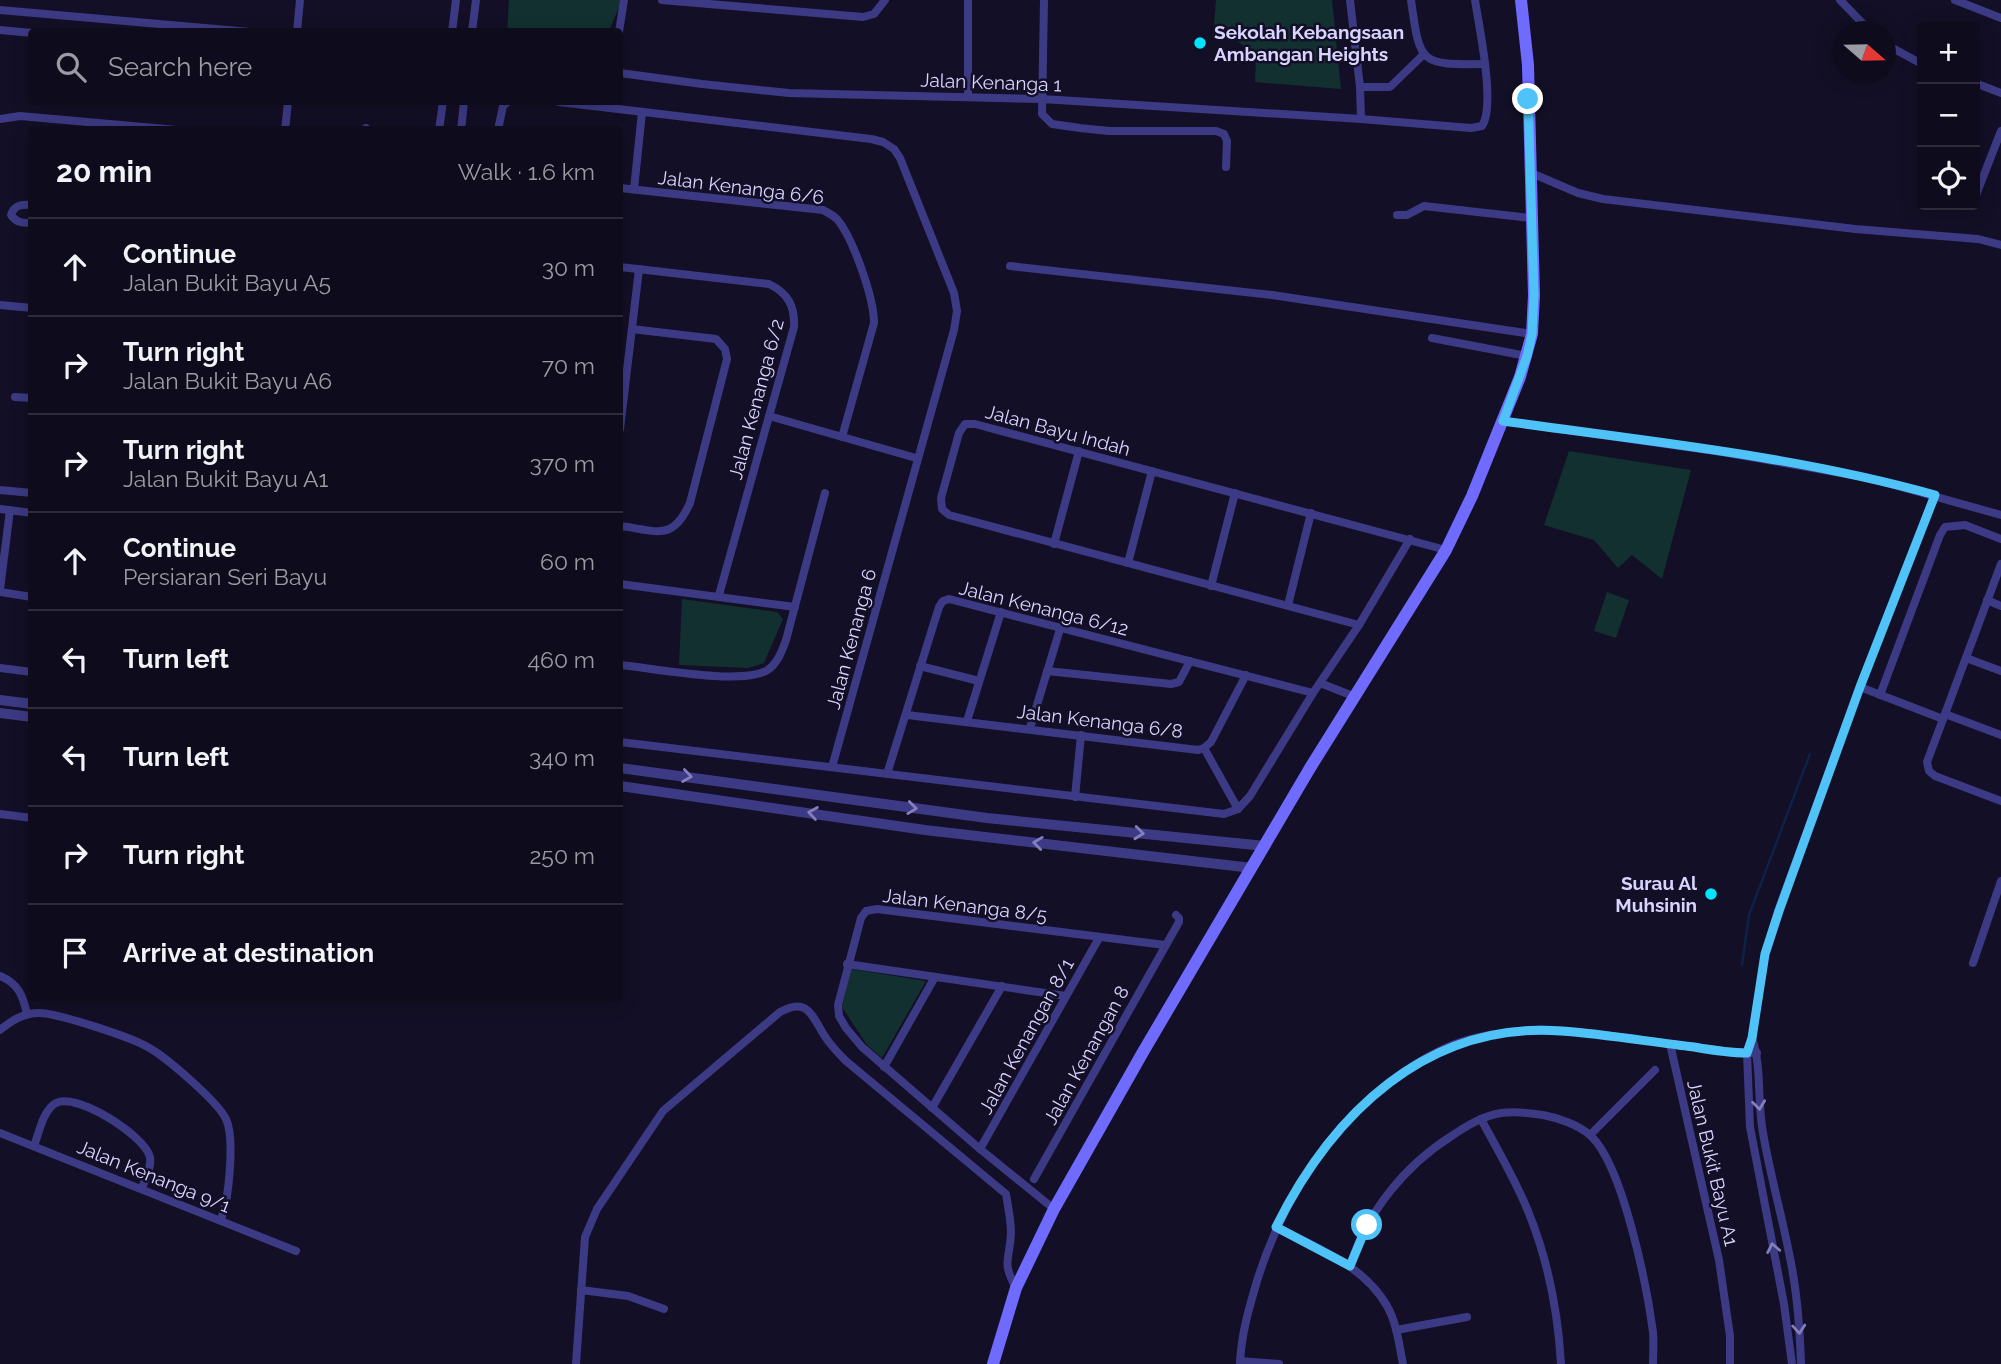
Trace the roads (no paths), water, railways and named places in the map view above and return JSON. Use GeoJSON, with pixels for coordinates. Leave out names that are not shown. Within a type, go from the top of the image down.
{"type":"FeatureCollection","features":[{"type":"Feature","properties":{"kind":"main road"},"geometry":{"type":"LineString","coordinates":[[993,1364],[1016,1288],[1054,1209],[1143,1052],[1353,696],[1446,550],[1503,421],[1527,356],[1532,334],[1534,295],[1528,65],[1521,0]]}},
{"type":"Feature","properties":{"kind":"street"},"geometry":{"type":"LineString","coordinates":[[297,28],[300,0]]}},
{"type":"Feature","properties":{"kind":"street"},"geometry":{"type":"LineString","coordinates":[[452,28],[456,0]]}},
{"type":"Feature","properties":{"kind":"street"},"geometry":{"type":"LineString","coordinates":[[472,28],[476,0]]}},
{"type":"Feature","properties":{"kind":"street"},"geometry":{"type":"LineString","coordinates":[[620,28],[624,0]]}},
{"type":"Feature","properties":{"kind":"street"},"geometry":{"type":"LineString","coordinates":[[662,0],[863,17],[874,14],[885,0]]}},
{"type":"Feature","properties":{"kind":"street"},"geometry":{"type":"LineString","coordinates":[[968,0],[968,96]]}},
{"type":"Feature","properties":{"kind":"street"},"geometry":{"type":"LineString","coordinates":[[1044,0],[1042,114],[1052,124],[1109,131],[1186,130],[1224,134],[1227,141],[1226,167]]}},
{"type":"Feature","properties":{"kind":"street"},"geometry":{"type":"LineString","coordinates":[[1350,0],[1362,119]]}},
{"type":"Feature","properties":{"kind":"street"},"geometry":{"type":"LineString","coordinates":[[1410,0],[1417,43],[1423,55],[1436,62],[1485,64],[1475,0]]}},
{"type":"Feature","properties":{"kind":"street"},"geometry":{"type":"LineString","coordinates":[[1958,1],[2001,18]]}},
{"type":"Feature","properties":{"kind":"street"},"geometry":{"type":"LineString","coordinates":[[1847,2],[1862,21]]}},
{"type":"Feature","properties":{"kind":"street"},"geometry":{"type":"LineString","coordinates":[[0,10],[205,28]]}},
{"type":"Feature","properties":{"kind":"street"},"geometry":{"type":"LineString","coordinates":[[0,30],[28,33]]}},
{"type":"Feature","properties":{"kind":"street"},"geometry":{"type":"LineString","coordinates":[[1896,50],[1917,61]]}},
{"type":"Feature","properties":{"kind":"street"},"geometry":{"type":"LineString","coordinates":[[1360,87],[1390,87],[1423,55]]}},
{"type":"Feature","properties":{"kind":"street","name":"Jalan Kenanga 1"},"geometry":{"type":"LineString","coordinates":[[623,73],[789,93],[1042,99],[1471,128],[1482,126],[1487,118],[1485,64]]}},
{"type":"Feature","properties":{"kind":"street"},"geometry":{"type":"LineString","coordinates":[[1978,84],[2001,93]]}},
{"type":"Feature","properties":{"kind":"street"},"geometry":{"type":"LineString","coordinates":[[285,126],[288,105]]}},
{"type":"Feature","properties":{"kind":"street"},"geometry":{"type":"LineString","coordinates":[[440,126],[443,105]]}},
{"type":"Feature","properties":{"kind":"street"},"geometry":{"type":"LineString","coordinates":[[461,126],[464,105]]}},
{"type":"Feature","properties":{"kind":"street"},"geometry":{"type":"LineString","coordinates":[[499,126],[504,105]]}},
{"type":"Feature","properties":{"kind":"street","name":"Jalan Kenanga 6"},"geometry":{"type":"LineString","coordinates":[[587,105],[872,138],[883,142],[894,149],[905,169],[954,293],[957,310],[954,330],[916,458],[832,767]]}},
{"type":"Feature","properties":{"kind":"street"},"geometry":{"type":"LineString","coordinates":[[634,189],[642,111]]}},
{"type":"Feature","properties":{"kind":"street"},"geometry":{"type":"LineString","coordinates":[[0,119],[20,117],[129,126]]}},
{"type":"Feature","properties":{"kind":"street"},"geometry":{"type":"LineString","coordinates":[[1980,185],[2001,131]]}},
{"type":"Feature","properties":{"kind":"street"},"geometry":{"type":"LineString","coordinates":[[1529,172],[1578,193],[1603,199],[1841,228],[1978,239],[2001,246]]}},
{"type":"Feature","properties":{"kind":"street","name":"Jalan Kenanga 6/6"},"geometry":{"type":"LineString","coordinates":[[623,188],[814,209],[835,216],[844,229],[871,295],[874,309],[874,323],[842,437]]}},
{"type":"Feature","properties":{"kind":"street"},"geometry":{"type":"LineString","coordinates":[[28,205],[18,206],[13,209],[11,215],[14,220],[28,223]]}},
{"type":"Feature","properties":{"kind":"street"},"geometry":{"type":"LineString","coordinates":[[1397,215],[1407,215],[1424,206],[1531,218]]}},
{"type":"Feature","properties":{"kind":"street"},"geometry":{"type":"LineString","coordinates":[[1010,266],[1272,295],[1532,334]]}},
{"type":"Feature","properties":{"kind":"street","name":"Jalan Kenanga 6/2"},"geometry":{"type":"LineString","coordinates":[[623,267],[769,284],[789,298],[794,314],[794,327],[719,596]]}},
{"type":"Feature","properties":{"kind":"street"},"geometry":{"type":"LineString","coordinates":[[623,404],[639,269]]}},
{"type":"Feature","properties":{"kind":"street"},"geometry":{"type":"LineString","coordinates":[[0,305],[28,308]]}},
{"type":"Feature","properties":{"kind":"street"},"geometry":{"type":"LineString","coordinates":[[623,526],[667,531],[683,519],[690,503],[727,359],[725,349],[716,340],[632,329]]}},
{"type":"Feature","properties":{"kind":"street"},"geometry":{"type":"LineString","coordinates":[[1432,338],[1527,356]]}},
{"type":"Feature","properties":{"kind":"street"},"geometry":{"type":"LineString","coordinates":[[15,397],[28,398]]}},
{"type":"Feature","properties":{"kind":"street"},"geometry":{"type":"LineString","coordinates":[[769,416],[916,458]]}},
{"type":"Feature","properties":{"kind":"street"},"geometry":{"type":"LineString","coordinates":[[1503,421],[1722,452],[1869,478],[2001,515]]}},
{"type":"Feature","properties":{"kind":"street","name":"Jalan Bayu Indah"},"geometry":{"type":"LineString","coordinates":[[1359,625],[949,515],[942,509],[941,498],[959,433],[965,424],[975,424],[1446,550]]}},
{"type":"Feature","properties":{"kind":"street"},"geometry":{"type":"LineString","coordinates":[[1054,544],[1079,451]]}},
{"type":"Feature","properties":{"kind":"street"},"geometry":{"type":"LineString","coordinates":[[1128,563],[1152,471]]}},
{"type":"Feature","properties":{"kind":"street"},"geometry":{"type":"LineString","coordinates":[[0,490],[28,493]]}},
{"type":"Feature","properties":{"kind":"street"},"geometry":{"type":"LineString","coordinates":[[623,665],[732,677],[752,676],[769,670],[779,657],[795,607],[825,493]]}},
{"type":"Feature","properties":{"kind":"street"},"geometry":{"type":"LineString","coordinates":[[1212,586],[1235,493]]}},
{"type":"Feature","properties":{"kind":"street"},"geometry":{"type":"LineString","coordinates":[[1792,1364],[1784,1304],[1750,1128],[1747,1053],[1752,1038],[1767,946],[1860,687],[1935,495]]}},
{"type":"Feature","properties":{"kind":"street"},"geometry":{"type":"LineString","coordinates":[[0,509],[28,512]]}},
{"type":"Feature","properties":{"kind":"street"},"geometry":{"type":"LineString","coordinates":[[10,510],[0,590],[28,596]]}},
{"type":"Feature","properties":{"kind":"street"},"geometry":{"type":"LineString","coordinates":[[1288,606],[1311,513]]}},
{"type":"Feature","properties":{"kind":"street"},"geometry":{"type":"LineString","coordinates":[[1880,695],[1945,527],[1965,525],[2001,539]]}},
{"type":"Feature","properties":{"kind":"street"},"geometry":{"type":"LineString","coordinates":[[623,742],[1224,814],[1238,809],[1250,796],[1313,692],[1359,625],[1410,539]]}},
{"type":"Feature","properties":{"kind":"street"},"geometry":{"type":"LineString","coordinates":[[2001,564],[1927,762],[1929,771],[1935,776],[2001,801]]}},
{"type":"Feature","properties":{"kind":"street"},"geometry":{"type":"LineString","coordinates":[[623,584],[795,607]]}},
{"type":"Feature","properties":{"kind":"street","name":"Jalan Kenanga 6/12"},"geometry":{"type":"LineString","coordinates":[[887,774],[939,607],[943,601],[949,599],[1313,692]]}},
{"type":"Feature","properties":{"kind":"street"},"geometry":{"type":"LineString","coordinates":[[1987,600],[2001,606]]}},
{"type":"Feature","properties":{"kind":"street"},"geometry":{"type":"LineString","coordinates":[[967,721],[1001,612]]}},
{"type":"Feature","properties":{"kind":"street"},"geometry":{"type":"LineString","coordinates":[[1030,728],[1060,629]]}},
{"type":"Feature","properties":{"kind":"street"},"geometry":{"type":"LineString","coordinates":[[1966,658],[2001,671]]}},
{"type":"Feature","properties":{"kind":"street"},"geometry":{"type":"LineString","coordinates":[[1047,671],[1171,684],[1179,682],[1190,661]]}},
{"type":"Feature","properties":{"kind":"street"},"geometry":{"type":"LineString","coordinates":[[920,666],[979,681]]}},
{"type":"Feature","properties":{"kind":"street"},"geometry":{"type":"LineString","coordinates":[[0,668],[28,672]]}},
{"type":"Feature","properties":{"kind":"street","name":"Jalan Kenanga 6/8"},"geometry":{"type":"LineString","coordinates":[[907,715],[1198,750],[1211,742],[1246,675]]}},
{"type":"Feature","properties":{"kind":"street"},"geometry":{"type":"LineString","coordinates":[[1320,683],[1353,696]]}},
{"type":"Feature","properties":{"kind":"street"},"geometry":{"type":"LineString","coordinates":[[1860,687],[2001,735]]}},
{"type":"Feature","properties":{"kind":"street"},"geometry":{"type":"LineString","coordinates":[[0,700],[28,704]]}},
{"type":"Feature","properties":{"kind":"street"},"geometry":{"type":"LineString","coordinates":[[0,713],[28,716]]}},
{"type":"Feature","properties":{"kind":"street"},"geometry":{"type":"LineString","coordinates":[[1075,797],[1081,735]]}},
{"type":"Feature","properties":{"kind":"street"},"geometry":{"type":"LineString","coordinates":[[1204,748],[1238,809]]}},
{"type":"Feature","properties":{"kind":"street"},"geometry":{"type":"LineString","coordinates":[[623,768],[987,818],[1265,846]]}},
{"type":"Feature","properties":{"kind":"street"},"geometry":{"type":"LineString","coordinates":[[623,786],[925,830],[1252,868]]}},
{"type":"Feature","properties":{"kind":"street"},"geometry":{"type":"LineString","coordinates":[[0,814],[28,818]]}},
{"type":"Feature","properties":{"kind":"street"},"geometry":{"type":"LineString","coordinates":[[1973,963],[2001,881]]}},
{"type":"Feature","properties":{"kind":"street","name":"Jalan Kenanga 8/5"},"geometry":{"type":"LineString","coordinates":[[1054,1209],[884,1067],[862,1046],[839,1016],[838,1005],[847,964],[861,918],[866,911],[877,909],[1165,945]]}},
{"type":"Feature","properties":{"kind":"street","name":"Jalan Kenangan 8"},"geometry":{"type":"LineString","coordinates":[[1034,1180],[1179,922],[1176,915]]}},
{"type":"Feature","properties":{"kind":"street","name":"Jalan Kenangan 8/1"},"geometry":{"type":"LineString","coordinates":[[979,1149],[1099,937]]}},
{"type":"Feature","properties":{"kind":"street"},"geometry":{"type":"LineString","coordinates":[[847,964],[1066,996]]}},
{"type":"Feature","properties":{"kind":"street"},"geometry":{"type":"LineString","coordinates":[[0,976],[17,986],[23,996],[27,1014]]}},
{"type":"Feature","properties":{"kind":"street"},"geometry":{"type":"LineString","coordinates":[[884,1067],[935,977]]}},
{"type":"Feature","properties":{"kind":"street"},"geometry":{"type":"LineString","coordinates":[[932,1108],[1002,986]]}},
{"type":"Feature","properties":{"kind":"street"},"geometry":{"type":"LineString","coordinates":[[576,1364],[583,1250],[589,1226],[609,1190],[663,1111],[780,1012],[792,1006],[801,1006],[810,1011],[832,1047],[846,1061],[1006,1194],[1011,1235],[1006,1262],[1008,1274],[1016,1288]]}},
{"type":"Feature","properties":{"kind":"street"},"geometry":{"type":"LineString","coordinates":[[0,1030],[12,1020],[27,1014],[56,1015],[150,1048],[219,1108],[227,1120],[227,1201],[220,1219]]}},
{"type":"Feature","properties":{"kind":"street"},"geometry":{"type":"LineString","coordinates":[[1279,1364],[1240,1363],[1242,1337],[1250,1303],[1276,1227],[1292,1196],[1320,1154],[1357,1112],[1389,1082],[1447,1047],[1505,1032],[1531,1029],[1757,1053]]}},
{"type":"Feature","properties":{"kind":"street"},"geometry":{"type":"LineString","coordinates":[[1752,1038],[1757,1053],[1763,1132],[1793,1272],[1801,1364]]}},
{"type":"Feature","properties":{"kind":"street","name":"Jalan Bukit Bayu A1"},"geometry":{"type":"LineString","coordinates":[[1670,1044],[1719,1260],[1730,1336],[1730,1364]]}},
{"type":"Feature","properties":{"kind":"street"},"geometry":{"type":"LineString","coordinates":[[1590,1135],[1655,1070]]}},
{"type":"Feature","properties":{"kind":"street"},"geometry":{"type":"LineString","coordinates":[[34,1146],[45,1118],[56,1103],[62,1101],[106,1115],[145,1147],[150,1159],[142,1188]]}},
{"type":"Feature","properties":{"kind":"street"},"geometry":{"type":"LineString","coordinates":[[1350,1266],[1367,1225],[1396,1183],[1437,1146],[1481,1119],[1502,1113],[1554,1117],[1590,1135],[1605,1153],[1627,1215],[1649,1306],[1653,1364]]}},
{"type":"Feature","properties":{"kind":"street"},"geometry":{"type":"LineString","coordinates":[[1481,1119],[1527,1209],[1546,1263],[1555,1305],[1560,1364]]}},
{"type":"Feature","properties":{"kind":"street","name":"Jalan Kenanga 9/1"},"geometry":{"type":"LineString","coordinates":[[0,1133],[296,1251]]}},
{"type":"Feature","properties":{"kind":"street"},"geometry":{"type":"LineString","coordinates":[[1276,1227],[1350,1266],[1375,1289],[1387,1306],[1396,1330],[1403,1364]]}},
{"type":"Feature","properties":{"kind":"street"},"geometry":{"type":"LineString","coordinates":[[581,1290],[628,1296],[664,1309]]}},
{"type":"Feature","properties":{"kind":"street"},"geometry":{"type":"LineString","coordinates":[[1396,1330],[1467,1317]]}},
{"type":"Feature","properties":{"kind":"waterway"},"geometry":{"type":"LineString","coordinates":[[1742,965],[1749,915],[1810,754]]}},
{"type":"Feature","properties":{"kind":"place","name":"Sekolah Kebangsaan Ambangan Heights"},"geometry":{"type":"Point","coordinates":[1200,43]}},
{"type":"Feature","properties":{"kind":"place","name":"Surau Al Muhsinin"},"geometry":{"type":"Point","coordinates":[1711,894]}}]}
